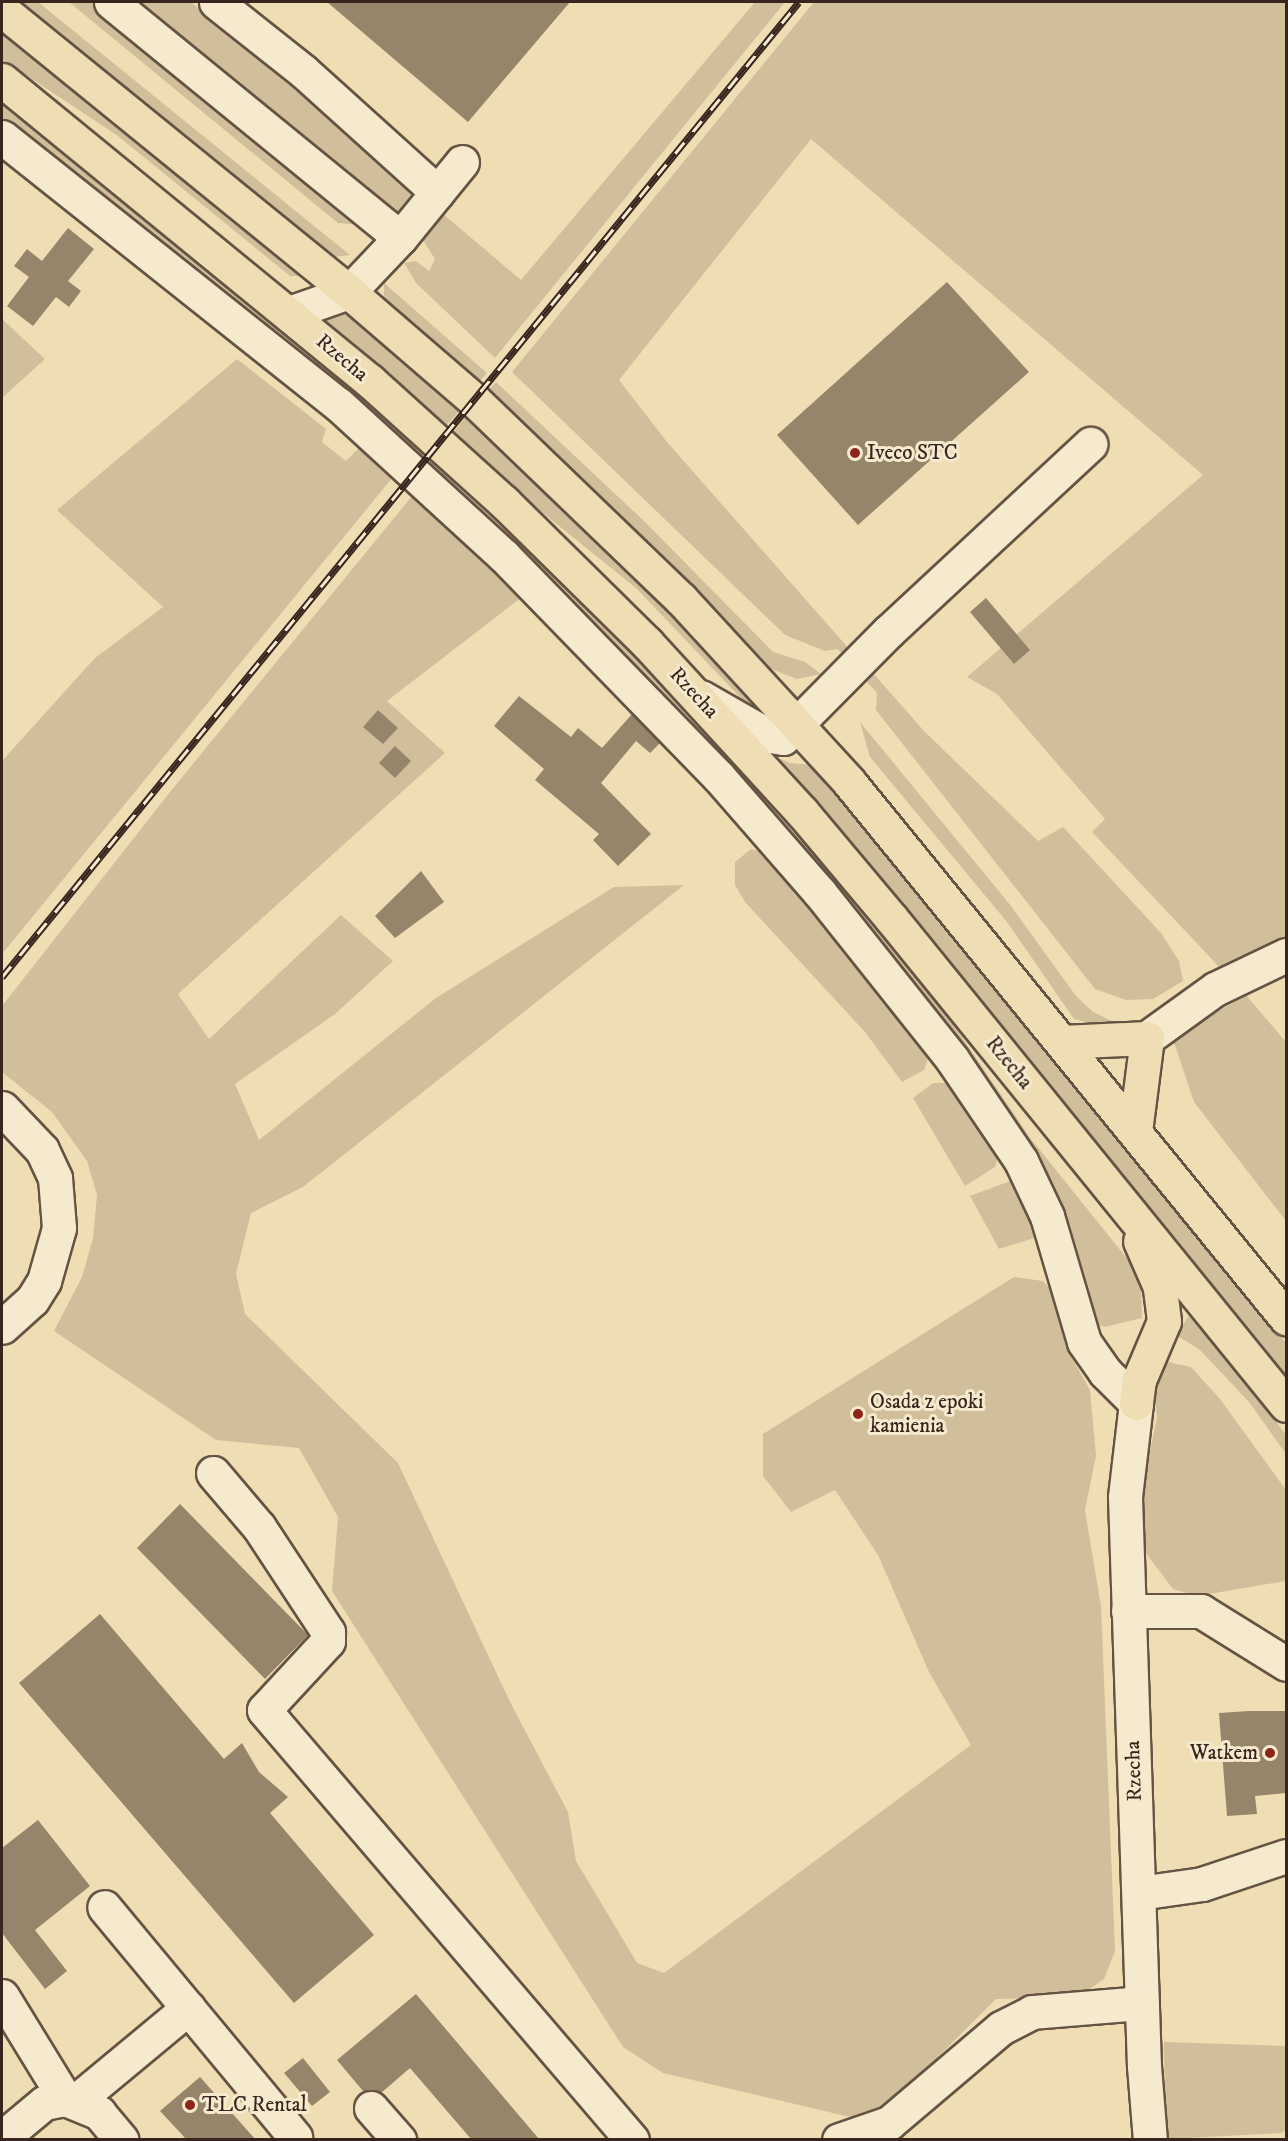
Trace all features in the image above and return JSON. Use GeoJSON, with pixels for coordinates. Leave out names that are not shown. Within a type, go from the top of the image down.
{"type":"FeatureCollection","features":[{"type":"Feature","properties":{"kind":"main road"},"geometry":{"type":"LineString","coordinates":[[2,10],[349,292],[567,486],[681,599],[798,724],[1287,1318]]}},
{"type":"Feature","properties":{"kind":"main road","name":"Rzecha"},"geometry":{"type":"LineString","coordinates":[[2,80],[289,313],[504,502],[694,693],[883,909],[1287,1405]]}},
{"type":"Feature","properties":{"kind":"main road"},"geometry":{"type":"LineString","coordinates":[[1062,1042],[1147,1038],[1135,1132]]}},
{"type":"Feature","properties":{"kind":"main road"},"geometry":{"type":"LineString","coordinates":[[1124,1204],[1163,1303],[1164,1321],[1139,1380],[1136,1403]]}},
{"type":"Feature","properties":{"kind":"street"},"geometry":{"type":"LineString","coordinates":[[111,2],[400,237]]}},
{"type":"Feature","properties":{"kind":"street"},"geometry":{"type":"LineString","coordinates":[[216,2],[303,71],[437,192]]}},
{"type":"Feature","properties":{"kind":"street"},"geometry":{"type":"LineString","coordinates":[[2,137],[338,404],[415,472],[588,641],[765,828],[916,1011],[1020,1161],[1047,1216],[1084,1342],[1105,1372],[1136,1403]]}},
{"type":"Feature","properties":{"kind":"street"},"geometry":{"type":"LineString","coordinates":[[289,313],[349,292],[400,237],[462,162]]}},
{"type":"Feature","properties":{"kind":"street"},"geometry":{"type":"LineString","coordinates":[[694,693],[769,736],[783,738],[889,631],[1090,444]]}},
{"type":"Feature","properties":{"kind":"street"},"geometry":{"type":"LineString","coordinates":[[1147,1038],[1215,989],[1287,955]]}},
{"type":"Feature","properties":{"kind":"street"},"geometry":{"type":"LineString","coordinates":[[2,1108],[42,1150],[55,1178],[59,1228],[44,1281],[32,1300],[2,1327]]}},
{"type":"Feature","properties":{"kind":"street","name":"Rzecha"},"geometry":{"type":"LineString","coordinates":[[1136,1403],[1126,1464],[1128,1611],[1142,2004],[1150,2139]]}},
{"type":"Feature","properties":{"kind":"street"},"geometry":{"type":"LineString","coordinates":[[213,1473],[259,1527],[328,1632],[328,1641],[264,1710],[632,2139]]}},
{"type":"Feature","properties":{"kind":"street"},"geometry":{"type":"LineString","coordinates":[[1128,1611],[1201,1611],[1287,1664]]}},
{"type":"Feature","properties":{"kind":"street"},"geometry":{"type":"LineString","coordinates":[[1139,1893],[1202,1884],[1287,1856]]}},
{"type":"Feature","properties":{"kind":"street"},"geometry":{"type":"LineString","coordinates":[[104,1907],[295,2137]]}},
{"type":"Feature","properties":{"kind":"street"},"geometry":{"type":"LineString","coordinates":[[2,1996],[71,2100]]}},
{"type":"Feature","properties":{"kind":"street"},"geometry":{"type":"LineString","coordinates":[[839,2139],[889,2123],[1001,2028],[1032,2012],[1142,2004]]}},
{"type":"Feature","properties":{"kind":"street"},"geometry":{"type":"LineString","coordinates":[[71,2100],[188,2008]]}},
{"type":"Feature","properties":{"kind":"street"},"geometry":{"type":"LineString","coordinates":[[2,2138],[44,2103],[71,2100],[99,2113],[122,2139]]}},
{"type":"Feature","properties":{"kind":"street"},"geometry":{"type":"LineString","coordinates":[[371,2108],[399,2139]]}},
{"type":"Feature","properties":{"kind":"shaded area"},"geometry":{"type":"Polygon","coordinates":[[[18,2],[38,2],[350,255],[334,257],[319,246],[18,2]]]}},
{"type":"Feature","properties":{"kind":"shaded area"},"geometry":{"type":"Polygon","coordinates":[[[69,2],[99,2],[360,225],[338,223],[69,2]]]}},
{"type":"Feature","properties":{"kind":"shaded area"},"geometry":{"type":"Polygon","coordinates":[[[131,2],[191,2],[417,193],[402,212],[388,213],[131,2]]]}},
{"type":"Feature","properties":{"kind":"shaded area"},"geometry":{"type":"Polygon","coordinates":[[[755,2],[785,2],[495,358],[416,283],[404,263],[416,261],[429,271],[435,259],[421,237],[443,214],[521,280],[755,2]]]}},
{"type":"Feature","properties":{"kind":"shaded area"},"geometry":{"type":"Polygon","coordinates":[[[814,2],[1286,2],[1286,941],[1224,972],[1092,832],[1105,819],[997,694],[967,677],[1203,475],[811,139],[619,380],[667,442],[851,651],[845,656],[837,649],[825,651],[785,635],[512,372],[814,2]]]}},
{"type":"Feature","properties":{"kind":"shaded area"},"geometry":{"type":"Polygon","coordinates":[[[2,34],[42,61],[301,276],[290,276],[118,136],[2,59],[2,34]]]}},
{"type":"Feature","properties":{"kind":"shaded area"},"geometry":{"type":"Polygon","coordinates":[[[2,100],[341,377],[426,451],[417,462],[2,124],[2,100]]]}},
{"type":"Feature","properties":{"kind":"shaded area"},"geometry":{"type":"Polygon","coordinates":[[[384,283],[487,373],[479,382],[384,297],[384,283]]]}},
{"type":"Feature","properties":{"kind":"shaded area"},"geometry":{"type":"Polygon","coordinates":[[[352,314],[461,409],[445,427],[319,318],[352,314]]]}},
{"type":"Feature","properties":{"kind":"shaded area"},"geometry":{"type":"Polygon","coordinates":[[[2,319],[45,359],[2,398],[2,319]]]}},
{"type":"Feature","properties":{"kind":"shaded area"},"geometry":{"type":"Polygon","coordinates":[[[237,359],[326,429],[322,442],[346,461],[361,446],[397,472],[2,954],[2,761],[95,658],[163,607],[57,510],[237,359]]]}},
{"type":"Feature","properties":{"kind":"shaded area"},"geometry":{"type":"Polygon","coordinates":[[[496,382],[644,521],[773,652],[805,662],[821,674],[797,679],[766,667],[619,513],[489,390],[496,382]]]}},
{"type":"Feature","properties":{"kind":"shaded area"},"geometry":{"type":"Polygon","coordinates":[[[467,415],[638,577],[767,714],[760,718],[636,588],[513,489],[452,434],[467,415]]]}},
{"type":"Feature","properties":{"kind":"shaded area"},"geometry":{"type":"Polygon","coordinates":[[[432,457],[688,707],[830,871],[936,999],[1031,1139],[1133,1266],[1141,1289],[1142,1318],[1105,1327],[1096,1324],[981,1084],[425,467],[432,457]]]}},
{"type":"Feature","properties":{"kind":"shaded area"},"geometry":{"type":"Polygon","coordinates":[[[417,490],[522,597],[387,701],[445,753],[178,994],[209,1039],[341,915],[393,961],[335,1014],[235,1084],[259,1140],[436,998],[614,887],[684,885],[303,1187],[251,1213],[236,1274],[245,1314],[398,1463],[510,1702],[568,1812],[576,1861],[637,1963],[664,1973],[971,1745],[929,1672],[878,1555],[835,1490],[791,1512],[763,1476],[763,1434],[1014,1277],[1043,1281],[1054,1293],[1069,1353],[1090,1390],[1096,1456],[1085,1510],[1101,1606],[1115,1951],[1104,1979],[1078,1997],[996,1999],[888,2107],[854,2118],[663,2073],[623,2047],[332,1591],[338,1517],[299,1448],[216,1440],[54,1331],[82,1277],[93,1238],[97,1195],[87,1161],[52,1112],[2,1072],[2,1006],[170,792],[417,490]]]}},
{"type":"Feature","properties":{"kind":"shaded area"},"geometry":{"type":"Polygon","coordinates":[[[873,673],[924,731],[1038,841],[1063,827],[1161,933],[1179,961],[1183,981],[1153,999],[1126,1000],[1095,989],[876,710],[877,693],[867,682],[873,673]]]}},
{"type":"Feature","properties":{"kind":"shaded area"},"geometry":{"type":"Polygon","coordinates":[[[860,722],[1011,906],[1076,996],[1093,1012],[1118,1024],[1102,1026],[1074,1019],[1007,922],[870,757],[860,722]]]}},
{"type":"Feature","properties":{"kind":"shaded area"},"geometry":{"type":"Polygon","coordinates":[[[774,756],[790,763],[813,765],[897,865],[1286,1343],[1286,1380],[774,756]]]}},
{"type":"Feature","properties":{"kind":"shaded area"},"geometry":{"type":"Polygon","coordinates":[[[751,849],[773,855],[929,1055],[924,1070],[902,1082],[865,1032],[745,902],[735,885],[735,862],[751,849]]]}},
{"type":"Feature","properties":{"kind":"shaded area"},"geometry":{"type":"Polygon","coordinates":[[[1246,995],[1286,1042],[1286,1221],[1194,1102],[1175,1045],[1169,1040],[1246,995]]]}},
{"type":"Feature","properties":{"kind":"shaded area"},"geometry":{"type":"Polygon","coordinates":[[[933,1083],[951,1083],[998,1157],[995,1167],[965,1186],[913,1098],[933,1083]]]}},
{"type":"Feature","properties":{"kind":"shaded area"},"geometry":{"type":"Polygon","coordinates":[[[1013,1180],[1035,1220],[1034,1238],[999,1249],[970,1196],[1013,1180]]]}},
{"type":"Feature","properties":{"kind":"shaded area"},"geometry":{"type":"Polygon","coordinates":[[[1188,1317],[1199,1319],[1286,1435],[1286,1454],[1249,1402],[1200,1350],[1176,1335],[1188,1317]]]}},
{"type":"Feature","properties":{"kind":"shaded area"},"geometry":{"type":"Polygon","coordinates":[[[1159,1360],[1191,1367],[1220,1399],[1286,1490],[1286,1581],[1197,1596],[1173,1589],[1142,1548],[1144,1478],[1157,1418],[1153,1376],[1159,1360]]]}},
{"type":"Feature","properties":{"kind":"shaded area"},"geometry":{"type":"Polygon","coordinates":[[[1164,2042],[1286,2046],[1286,2129],[1282,2133],[1169,2139],[1165,2126],[1164,2042]]]}},
{"type":"Feature","properties":{"kind":"building"},"geometry":{"type":"Polygon","coordinates":[[[327,2],[570,2],[468,122],[327,2]]]}},
{"type":"Feature","properties":{"kind":"building"},"geometry":{"type":"Polygon","coordinates":[[[68,228],[94,249],[68,281],[81,291],[69,307],[56,297],[33,326],[7,306],[29,277],[14,266],[27,249],[42,261],[68,228]]]}},
{"type":"Feature","properties":{"kind":"building"},"geometry":{"type":"Polygon","coordinates":[[[947,282],[1029,372],[858,525],[777,435],[947,282]]]}},
{"type":"Feature","properties":{"kind":"building"},"geometry":{"type":"Polygon","coordinates":[[[986,598],[1030,650],[1014,664],[970,612],[986,598]]]}},
{"type":"Feature","properties":{"kind":"building"},"geometry":{"type":"Polygon","coordinates":[[[519,696],[571,737],[578,728],[602,748],[632,714],[660,743],[650,753],[636,741],[601,783],[651,834],[618,866],[593,840],[599,834],[535,780],[544,769],[494,726],[519,696]]]}},
{"type":"Feature","properties":{"kind":"building"},"geometry":{"type":"Polygon","coordinates":[[[378,710],[398,728],[383,744],[363,727],[378,710]]]}},
{"type":"Feature","properties":{"kind":"building"},"geometry":{"type":"Polygon","coordinates":[[[395,746],[411,761],[395,778],[379,763],[395,746]]]}},
{"type":"Feature","properties":{"kind":"building"},"geometry":{"type":"Polygon","coordinates":[[[421,871],[444,902],[395,938],[375,916],[421,871]]]}},
{"type":"Feature","properties":{"kind":"building"},"geometry":{"type":"Polygon","coordinates":[[[180,1504],[308,1635],[265,1679],[137,1548],[180,1504]]]}},
{"type":"Feature","properties":{"kind":"building"},"geometry":{"type":"Polygon","coordinates":[[[100,1614],[224,1759],[242,1743],[259,1772],[288,1797],[270,1813],[374,1935],[294,2003],[19,1683],[100,1614]]]}},
{"type":"Feature","properties":{"kind":"building"},"geometry":{"type":"Polygon","coordinates":[[[1287,1711],[1287,1793],[1255,1796],[1257,1814],[1227,1816],[1219,1713],[1287,1711]]]}},
{"type":"Feature","properties":{"kind":"building"},"geometry":{"type":"Polygon","coordinates":[[[38,1820],[90,1886],[35,1930],[67,1971],[45,1989],[2,1933],[2,1848],[38,1820]]]}},
{"type":"Feature","properties":{"kind":"building"},"geometry":{"type":"Polygon","coordinates":[[[416,1994],[539,2139],[471,2139],[410,2068],[381,2093],[363,2091],[337,2060],[416,1994]]]}},
{"type":"Feature","properties":{"kind":"building"},"geometry":{"type":"Polygon","coordinates":[[[303,2058],[330,2092],[312,2106],[284,2073],[303,2058]]]}},
{"type":"Feature","properties":{"kind":"building"},"geometry":{"type":"Polygon","coordinates":[[[200,2077],[255,2139],[186,2139],[160,2111],[200,2077]]]}},
{"type":"Feature","properties":{"kind":"railway"},"geometry":{"type":"LineString","coordinates":[[2,977],[799,2]]}},
{"type":"Feature","properties":{"kind":"place","name":"Iveco STC"},"geometry":{"type":"Point","coordinates":[855,453]}},
{"type":"Feature","properties":{"kind":"place","name":"Osada z epoki kamienia"},"geometry":{"type":"Point","coordinates":[858,1414]}},
{"type":"Feature","properties":{"kind":"place","name":"Watkem"},"geometry":{"type":"Point","coordinates":[1270,1753]}},
{"type":"Feature","properties":{"kind":"place","name":"TLC Rental"},"geometry":{"type":"Point","coordinates":[190,2105]}}]}
